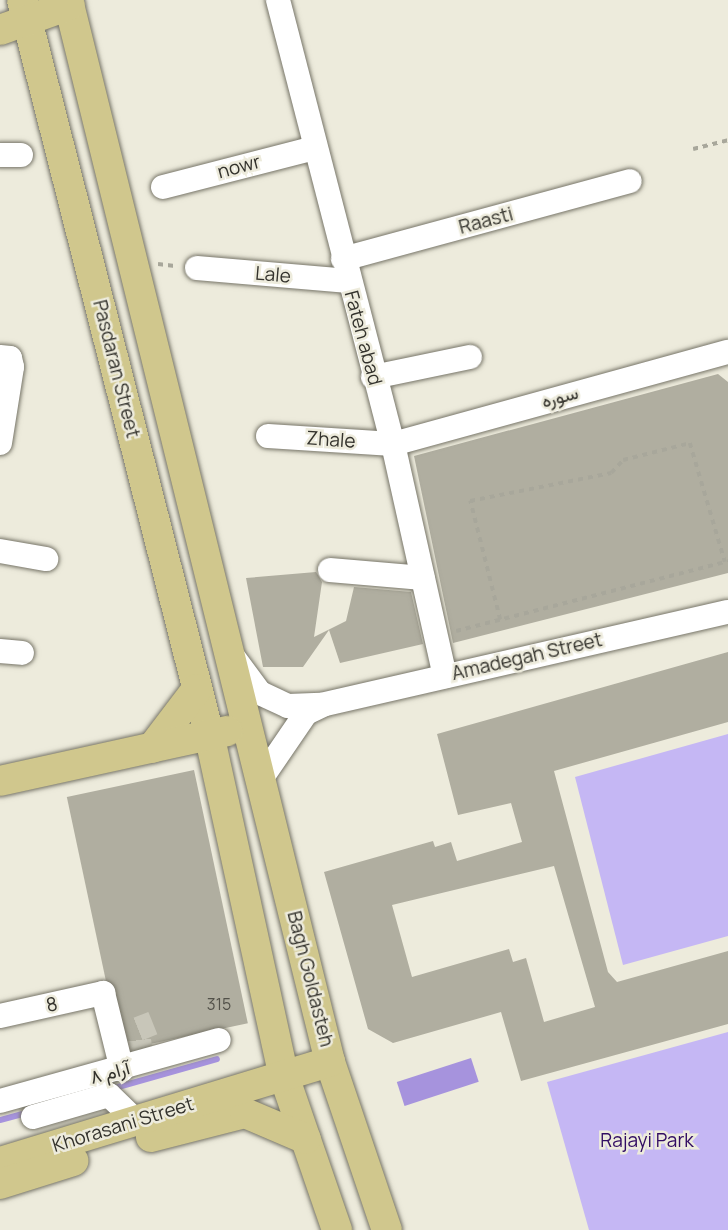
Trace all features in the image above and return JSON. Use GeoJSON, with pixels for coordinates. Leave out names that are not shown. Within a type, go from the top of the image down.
{"type":"FeatureCollection","features":[{"type":"Feature","properties":{"kind":"main road"},"geometry":{"type":"LineString","coordinates":[[0,781],[210,738],[248,723],[83,63],[75,2],[17,18]]}},
{"type":"Feature","properties":{"kind":"main road","name":"Pasdaran Street"},"geometry":{"type":"LineString","coordinates":[[17,18],[43,82],[210,738]]}},
{"type":"Feature","properties":{"kind":"main road"},"geometry":{"type":"LineString","coordinates":[[43,82],[42,52],[52,46],[64,45],[83,63]]}},
{"type":"Feature","properties":{"kind":"main road"},"geometry":{"type":"LineString","coordinates":[[152,748],[194,679],[223,672],[230,651]]}},
{"type":"Feature","properties":{"kind":"main road","name":"Bagh Goldasteh"},"geometry":{"type":"LineString","coordinates":[[248,723],[330,1062],[387,1230]]}},
{"type":"Feature","properties":{"kind":"main road"},"geometry":{"type":"LineString","coordinates":[[210,738],[284,1076],[337,1230]]}},
{"type":"Feature","properties":{"kind":"main road"},"geometry":{"type":"LineString","coordinates":[[239,1106],[262,1066],[273,1026]]}},
{"type":"Feature","properties":{"kind":"main road"},"geometry":{"type":"LineString","coordinates":[[239,1106],[284,1076],[330,1062]]}},
{"type":"Feature","properties":{"kind":"main road"},"geometry":{"type":"LineString","coordinates":[[239,1106],[306,1139]]}},
{"type":"Feature","properties":{"kind":"main road","name":"Khorasani Street"},"geometry":{"type":"LineString","coordinates":[[0,1162],[136,1121],[239,1106]]}},
{"type":"Feature","properties":{"kind":"main road","name":"Khorasani Street"},"geometry":{"type":"LineString","coordinates":[[0,1184],[239,1106]]}},
{"type":"Feature","properties":{"kind":"street","name":"Fateh abad"},"geometry":{"type":"LineString","coordinates":[[278,0],[345,270],[393,444],[445,676]]}},
{"type":"Feature","properties":{"kind":"street","name":"nowr"},"geometry":{"type":"LineString","coordinates":[[163,187],[315,148]]}},
{"type":"Feature","properties":{"kind":"street","name":"Raasti"},"geometry":{"type":"LineString","coordinates":[[345,270],[630,181]]}},
{"type":"Feature","properties":{"kind":"street","name":"Lale"},"geometry":{"type":"LineString","coordinates":[[197,268],[345,270]]}},
{"type":"Feature","properties":{"kind":"street","name":"سوره"},"geometry":{"type":"LineString","coordinates":[[393,444],[728,352]]}},
{"type":"Feature","properties":{"kind":"street"},"geometry":{"type":"LineString","coordinates":[[0,357],[10,358],[12,367],[0,443]]}},
{"type":"Feature","properties":{"kind":"street"},"geometry":{"type":"LineString","coordinates":[[373,377],[470,357]]}},
{"type":"Feature","properties":{"kind":"street","name":"Zhale"},"geometry":{"type":"LineString","coordinates":[[268,436],[393,444]]}},
{"type":"Feature","properties":{"kind":"street"},"geometry":{"type":"LineString","coordinates":[[0,551],[46,559]]}},
{"type":"Feature","properties":{"kind":"street"},"geometry":{"type":"LineString","coordinates":[[330,569],[422,578]]}},
{"type":"Feature","properties":{"kind":"street","name":"Amadegah Street"},"geometry":{"type":"LineString","coordinates":[[230,651],[260,693],[288,706],[326,704],[728,612]]}},
{"type":"Feature","properties":{"kind":"street","name":"Amadegah Street"},"geometry":{"type":"LineString","coordinates":[[261,779],[306,713],[326,704]]}},
{"type":"Feature","properties":{"kind":"street","name":"8"},"geometry":{"type":"LineString","coordinates":[[0,1016],[103,993],[122,1070]]}},
{"type":"Feature","properties":{"kind":"street","name":"۸ آرام"},"geometry":{"type":"LineString","coordinates":[[0,1101],[122,1070],[219,1041]]}},
{"type":"Feature","properties":{"kind":"street"},"geometry":{"type":"LineString","coordinates":[[33,1117],[109,1095],[136,1121]]}},
{"type":"Feature","properties":{"kind":"path"},"geometry":{"type":"LineString","coordinates":[[694,149],[728,140]]}},
{"type":"Feature","properties":{"kind":"path"},"geometry":{"type":"LineString","coordinates":[[132,262],[197,268]]}},
{"type":"Feature","properties":{"kind":"path"},"geometry":{"type":"LineString","coordinates":[[436,638],[726,561],[690,443],[623,460],[611,473],[470,501],[500,620]]}},
{"type":"Feature","properties":{"kind":"green space"},"geometry":{"type":"Polygon","coordinates":[[[728,734],[728,936],[623,965],[575,777],[728,734]]]}},
{"type":"Feature","properties":{"kind":"green space","name":"Rajayi Park"},"geometry":{"type":"Polygon","coordinates":[[[728,1032],[728,1230],[589,1230],[547,1082],[728,1032]]]}},
{"type":"Feature","properties":{"kind":"shaded area"},"geometry":{"type":"Polygon","coordinates":[[[471,1058],[479,1082],[405,1106],[397,1082],[471,1058]]]}},
{"type":"Feature","properties":{"kind":"building"},"geometry":{"type":"Polygon","coordinates":[[[718,374],[728,382],[728,573],[453,643],[414,456],[718,374]]]}},
{"type":"Feature","properties":{"kind":"building"},"geometry":{"type":"Polygon","coordinates":[[[316,572],[322,582],[314,637],[346,621],[354,587],[411,592],[423,644],[340,663],[329,630],[303,667],[263,667],[246,578],[316,572]]]}},
{"type":"Feature","properties":{"kind":"building"},"geometry":{"type":"Polygon","coordinates":[[[728,652],[728,722],[554,771],[608,972],[617,982],[728,951],[728,1024],[521,1081],[501,1012],[393,1043],[368,1029],[324,872],[433,841],[435,847],[451,842],[457,861],[522,842],[511,803],[458,815],[437,734],[728,652]],[[554,866],[392,905],[412,977],[509,949],[513,962],[526,958],[544,1022],[595,1007],[554,866]]]}},
{"type":"Feature","properties":{"kind":"building"},"geometry":{"type":"Polygon","coordinates":[[[194,770],[248,1023],[121,1050],[67,797],[194,770]]]}},
{"type":"Feature","properties":{"kind":"waterway"},"geometry":{"type":"LineString","coordinates":[[111,1089],[217,1059]]}},
{"type":"Feature","properties":{"kind":"waterway"},"geometry":{"type":"LineString","coordinates":[[0,1120],[26,1113]]}},
{"type":"Feature","properties":{"kind":"tunnel"},"geometry":{"type":"LineString","coordinates":[[142,1064],[138,1029],[153,1023]]}}]}
